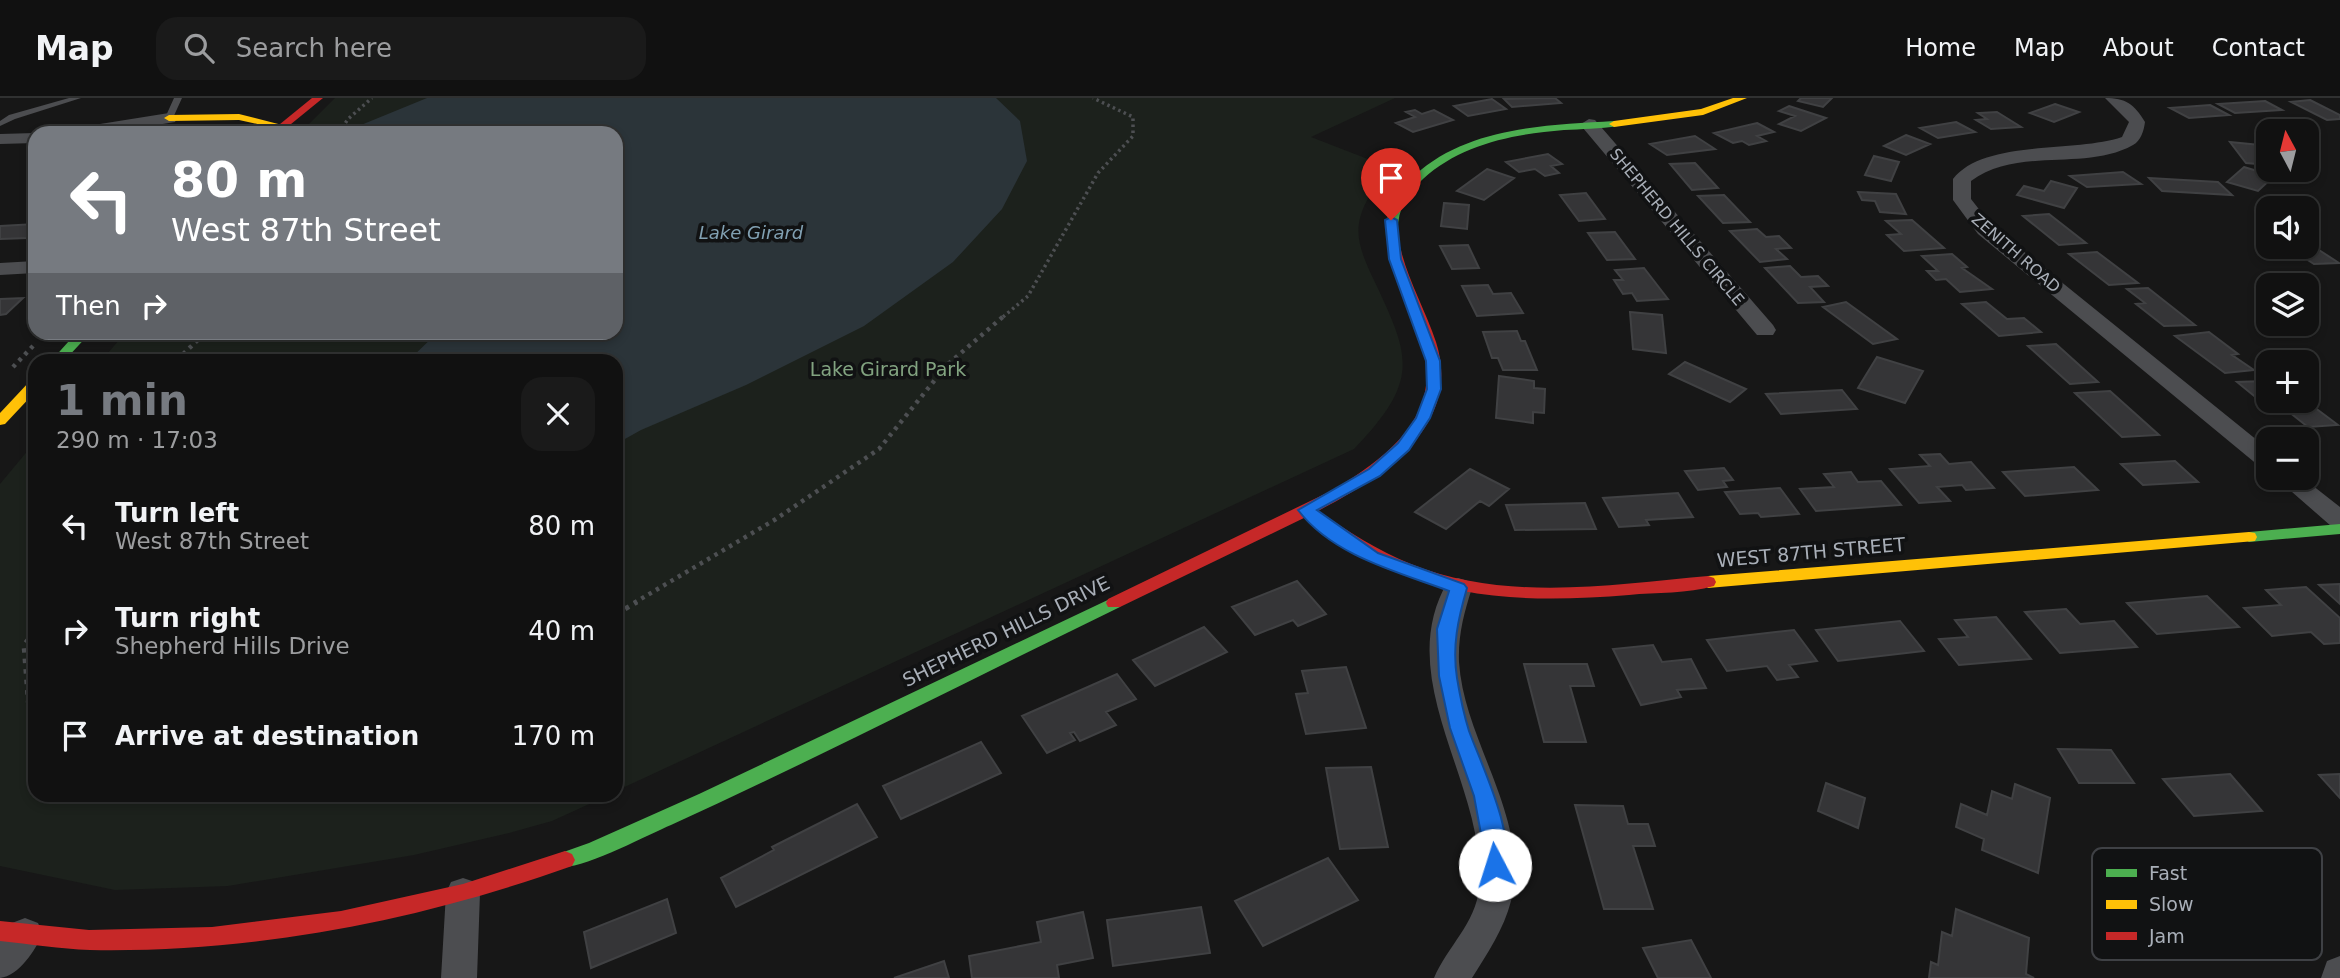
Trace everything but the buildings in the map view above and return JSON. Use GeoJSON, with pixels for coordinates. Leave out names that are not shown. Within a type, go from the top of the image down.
{"type":"FeatureCollection","features":[{"type":"Feature","properties":{"kind":"street"},"geometry":{"type":"LineString","coordinates":[[280,126],[298,98]]}},
{"type":"Feature","properties":{"kind":"street"},"geometry":{"type":"LineString","coordinates":[[282,126],[318,98]]}},
{"type":"Feature","properties":{"kind":"street","name":"SHEPHERD HILLS DRIVE"},"geometry":{"type":"LineString","coordinates":[[13,933],[89,940],[212,937],[341,920],[463,893],[595,850],[669,817],[1306,510],[1375,472],[1404,447],[1423,418],[1434,389],[1433,361],[1391,246],[1391,220],[1400,197],[1418,177],[1441,159],[1472,146],[1533,130],[1668,118],[1701,112],[1742,98]]}},
{"type":"Feature","properties":{"kind":"street","name":"ZENITH ROAD"},"geometry":{"type":"LineString","coordinates":[[2113,98],[2130,111],[2137,122],[2135,133],[2127,142],[2108,148],[2032,154],[1985,164],[1969,173],[1960,184],[1961,198],[1969,214],[1985,230],[2256,451]]}},
{"type":"Feature","properties":{"kind":"street"},"geometry":{"type":"LineString","coordinates":[[119,126],[258,105]]}},
{"type":"Feature","properties":{"kind":"street"},"geometry":{"type":"LineString","coordinates":[[169,118],[239,117],[268,126]]}},
{"type":"Feature","properties":{"kind":"street","name":"SHEPHERD HILLS CIRCLE"},"geometry":{"type":"LineString","coordinates":[[1589,124],[1766,330]]}},
{"type":"Feature","properties":{"kind":"street"},"geometry":{"type":"LineString","coordinates":[[0,139],[28,138]]}},
{"type":"Feature","properties":{"kind":"street"},"geometry":{"type":"LineString","coordinates":[[0,269],[28,267]]}},
{"type":"Feature","properties":{"kind":"street"},"geometry":{"type":"LineString","coordinates":[[64,354],[77,340]]}},
{"type":"Feature","properties":{"kind":"street"},"geometry":{"type":"LineString","coordinates":[[0,421],[28,391]]}},
{"type":"Feature","properties":{"kind":"street"},"geometry":{"type":"LineString","coordinates":[[2303,490],[2340,520]]}},
{"type":"Feature","properties":{"kind":"street","name":"WEST 87TH STREET"},"geometry":{"type":"LineString","coordinates":[[1306,510],[1336,535],[1372,557],[1458,588],[1511,595],[1559,595],[2340,528]]}},
{"type":"Feature","properties":{"kind":"street"},"geometry":{"type":"LineString","coordinates":[[1452,978],[1479,936],[1496,889],[1495,841],[1484,796],[1459,728],[1448,676],[1446,629],[1458,588]]}},
{"type":"Feature","properties":{"kind":"street"},"geometry":{"type":"LineString","coordinates":[[458,978],[463,893]]}},
{"type":"Feature","properties":{"kind":"street"},"geometry":{"type":"LineString","coordinates":[[0,963],[13,933]]}},
{"type":"Feature","properties":{"kind":"street"},"geometry":{"type":"LineString","coordinates":[[2339,978],[2340,973]]}},
{"type":"Feature","properties":{"kind":"lane"},"geometry":{"type":"LineString","coordinates":[[0,124],[12,117],[77,98]]}},
{"type":"Feature","properties":{"kind":"lane"},"geometry":{"type":"LineString","coordinates":[[169,118],[178,98]]}},
{"type":"Feature","properties":{"kind":"path"},"geometry":{"type":"LineString","coordinates":[[344,126],[372,98]]}},
{"type":"Feature","properties":{"kind":"path"},"geometry":{"type":"LineString","coordinates":[[623,610],[776,519],[879,449],[947,365],[1028,296],[1098,173],[1133,136],[1133,117],[1093,98]]}},
{"type":"Feature","properties":{"kind":"path"},"geometry":{"type":"LineString","coordinates":[[183,354],[198,340]]}},
{"type":"Feature","properties":{"kind":"path"},"geometry":{"type":"LineString","coordinates":[[9,370],[38,342]]}},
{"type":"Feature","properties":{"kind":"path"},"geometry":{"type":"LineString","coordinates":[[28,640],[24,645],[28,697]]}},
{"type":"Feature","properties":{"kind":"green space","name":"Lake Girard Park"},"geometry":{"type":"Polygon","coordinates":[[[335,98],[1395,98],[1311,137],[1391,168],[1365,204],[1358,233],[1365,260],[1401,347],[1403,366],[1400,384],[1391,403],[1354,449],[623,788],[623,354],[107,354],[119,340],[623,340],[623,126],[307,126],[335,98]]]}},
{"type":"Feature","properties":{"kind":"green space"},"geometry":{"type":"Polygon","coordinates":[[[28,450],[28,802],[594,802],[552,821],[414,855],[228,886],[115,890],[0,866],[0,484],[28,450]]]}},
{"type":"Feature","properties":{"kind":"water","name":"Lake Girard"},"geometry":{"type":"Polygon","coordinates":[[[427,98],[996,98],[1020,121],[1027,161],[1002,209],[953,262],[864,326],[746,385],[623,440],[623,354],[415,354],[430,340],[623,340],[623,126],[361,125],[427,98]]]}},
{"type":"Feature","properties":{"kind":"traffic: fast"},"geometry":{"type":"LineString","coordinates":[[1392,236],[1393,216],[1405,192],[1429,168],[1452,154],[1477,143],[1504,136],[1614,124]]}},
{"type":"Feature","properties":{"kind":"traffic: fast"},"geometry":{"type":"LineString","coordinates":[[64,354],[77,340]]}},
{"type":"Feature","properties":{"kind":"traffic: fast"},"geometry":{"type":"LineString","coordinates":[[2249,537],[2340,529]]}},
{"type":"Feature","properties":{"kind":"traffic: fast"},"geometry":{"type":"LineString","coordinates":[[565,860],[595,850],[706,800],[1114,603]]}},
{"type":"Feature","properties":{"kind":"traffic: slow"},"geometry":{"type":"LineString","coordinates":[[1614,124],[1703,112],[1742,98]]}},
{"type":"Feature","properties":{"kind":"traffic: slow"},"geometry":{"type":"LineString","coordinates":[[169,118],[239,117],[281,126]]}},
{"type":"Feature","properties":{"kind":"traffic: slow"},"geometry":{"type":"LineString","coordinates":[[0,421],[28,391]]}},
{"type":"Feature","properties":{"kind":"traffic: slow"},"geometry":{"type":"LineString","coordinates":[[1708,582],[2249,537]]}},
{"type":"Feature","properties":{"kind":"traffic: jam"},"geometry":{"type":"LineString","coordinates":[[283,126],[318,98]]}},
{"type":"Feature","properties":{"kind":"traffic: jam"},"geometry":{"type":"LineString","coordinates":[[1114,603],[1341,493],[1399,451],[1420,425],[1433,395],[1434,362],[1425,330],[1399,268],[1392,236]]}},
{"type":"Feature","properties":{"kind":"traffic: jam"},"geometry":{"type":"LineString","coordinates":[[1306,510],[1357,544],[1405,568],[1452,583],[1498,591],[1546,593],[1596,592],[1708,582]]}},
{"type":"Feature","properties":{"kind":"traffic: jam"},"geometry":{"type":"LineString","coordinates":[[0,931],[89,940],[212,937],[341,920],[463,893],[565,860]]}},
{"type":"Feature","properties":{"kind":"route"},"geometry":{"type":"LineString","coordinates":[[1391,220],[1391,246],[1433,361],[1434,389],[1423,418],[1404,447],[1375,472],[1336,496],[1306,510],[1336,535],[1372,557],[1414,575],[1458,588],[1446,629],[1448,676],[1459,728],[1484,796],[1495,841],[1495,865]]}}]}
